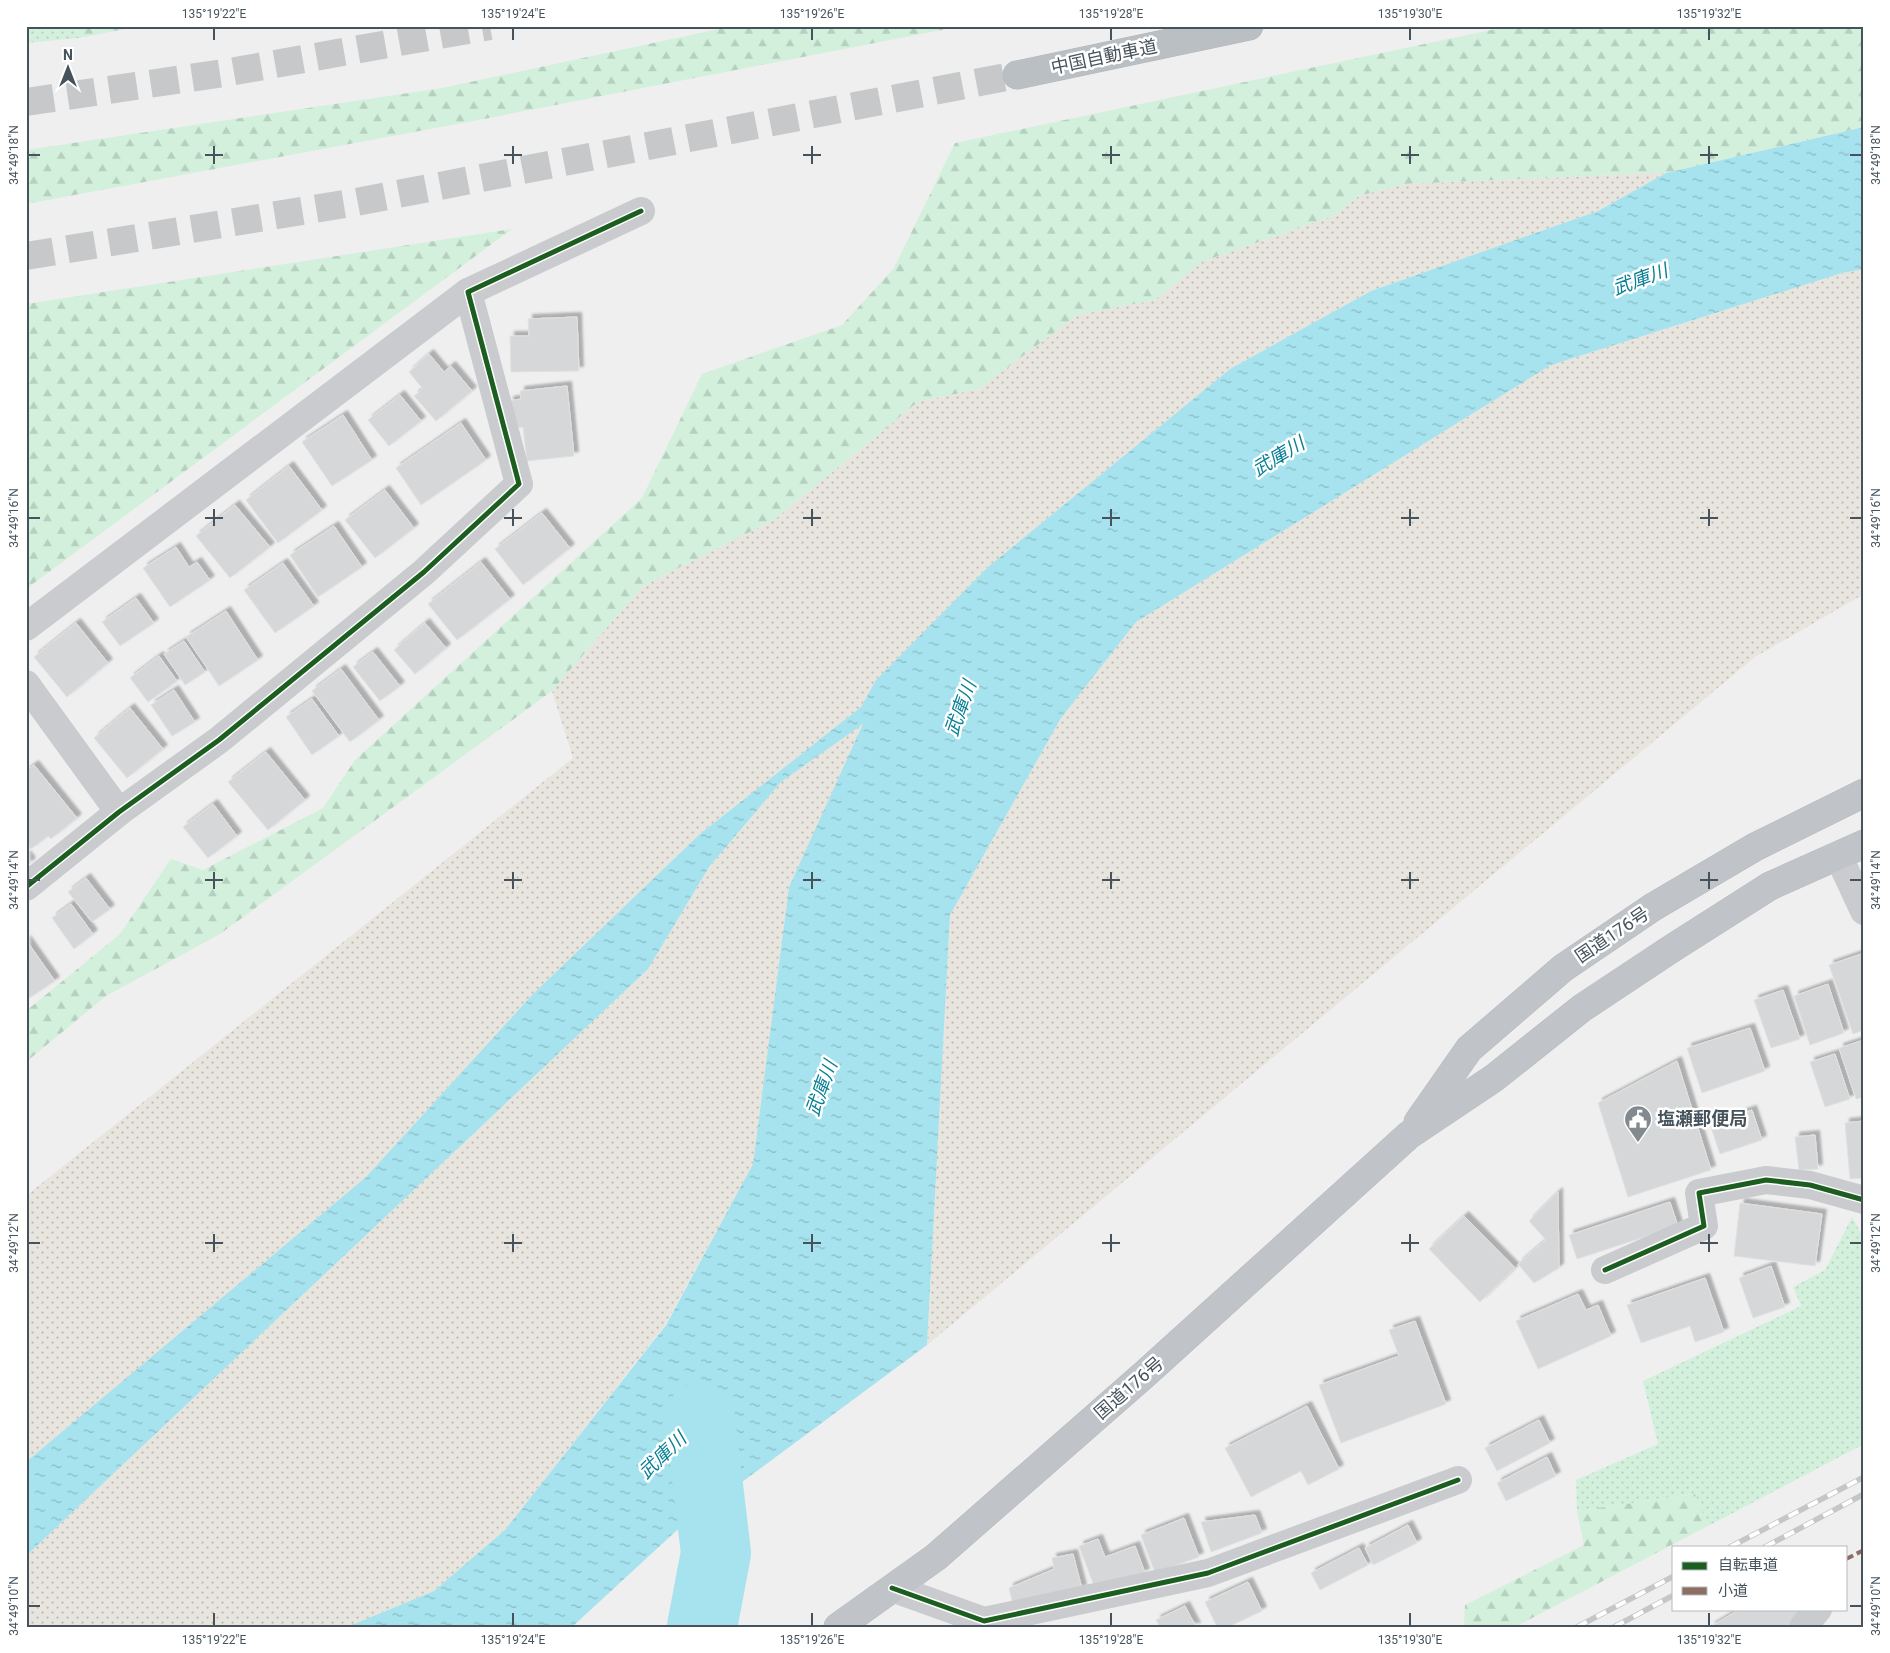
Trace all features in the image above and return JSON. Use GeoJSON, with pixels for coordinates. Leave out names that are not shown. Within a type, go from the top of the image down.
{"type":"FeatureCollection","features":[{"type":"Feature","properties":{"kind":"highway","name":"中国自動車道"},"geometry":{"type":"LineString","coordinates":[[1017,75],[1249,26]]}},
{"type":"Feature","properties":{"kind":"highway","name":"国道176号"},"geometry":{"type":"LineString","coordinates":[[1409,1135],[1469,1049],[1563,968],[1653,907],[1747,852],[1864,793]]}},
{"type":"Feature","properties":{"kind":"highway","name":"国道176号"},"geometry":{"type":"LineString","coordinates":[[838,1627],[936,1557],[1131,1386],[1409,1135],[1494,1078],[1582,1008],[1663,954],[1770,886],[1864,844]]}},
{"type":"Feature","properties":{"kind":"street"},"geometry":{"type":"LineString","coordinates":[[26,626],[468,292],[641,211]]}},
{"type":"Feature","properties":{"kind":"street"},"geometry":{"type":"LineString","coordinates":[[26,887],[119,812],[219,740],[272,697],[424,572],[518,484],[468,292]]}},
{"type":"Feature","properties":{"kind":"street"},"geometry":{"type":"LineString","coordinates":[[26,684],[119,812]]}},
{"type":"Feature","properties":{"kind":"street"},"geometry":{"type":"LineString","coordinates":[[1838,855],[1864,911]]}},
{"type":"Feature","properties":{"kind":"street"},"geometry":{"type":"LineString","coordinates":[[1605,1270],[1704,1226],[1699,1193],[1766,1180],[1810,1186],[1864,1200]]}},
{"type":"Feature","properties":{"kind":"street"},"geometry":{"type":"LineString","coordinates":[[892,1588],[984,1621],[1208,1573],[1458,1480]]}},
{"type":"Feature","properties":{"kind":"street"},"geometry":{"type":"LineString","coordinates":[[1803,1627],[1817,1610]]}},
{"type":"Feature","properties":{"kind":"green space"},"geometry":{"type":"Polygon","coordinates":[[[26,26],[72,26],[79,38],[26,43],[26,26]]]}},
{"type":"Feature","properties":{"kind":"green space"},"geometry":{"type":"Polygon","coordinates":[[[72,26],[140,26],[79,38],[72,26]]]}},
{"type":"Feature","properties":{"kind":"green space"},"geometry":{"type":"Polygon","coordinates":[[[733,26],[962,26],[484,119],[26,204],[26,150],[442,88],[733,26]]]}},
{"type":"Feature","properties":{"kind":"green space"},"geometry":{"type":"Polygon","coordinates":[[[1510,26],[1864,26],[1864,127],[1666,173],[1405,184],[1359,196],[1336,215],[1202,262],[1155,300],[1078,315],[979,389],[918,402],[774,520],[643,586],[552,691],[220,934],[106,996],[26,1062],[26,1011],[120,934],[171,859],[203,870],[323,808],[355,760],[642,498],[702,374],[842,325],[894,268],[955,143],[1510,26]]]}},
{"type":"Feature","properties":{"kind":"green space"},"geometry":{"type":"Polygon","coordinates":[[[512,229],[26,589],[26,304],[512,229]]]}},
{"type":"Feature","properties":{"kind":"green space"},"geometry":{"type":"Polygon","coordinates":[[[1852,1217],[1864,1238],[1864,1444],[1708,1526],[1694,1494],[1577,1511],[1576,1480],[1658,1444],[1643,1381],[1801,1306],[1793,1287],[1825,1270],[1852,1217]]]}},
{"type":"Feature","properties":{"kind":"green space"},"geometry":{"type":"Polygon","coordinates":[[[1695,1494],[1708,1526],[1515,1627],[1465,1627],[1465,1605],[1584,1545],[1577,1511],[1695,1494]]]}},
{"type":"Feature","properties":{"kind":"sand"},"geometry":{"type":"Polygon","coordinates":[[[1666,173],[1598,211],[1371,291],[1230,369],[988,567],[876,680],[861,707],[700,834],[533,994],[366,1177],[26,1462],[26,1196],[573,758],[552,691],[643,586],[774,520],[918,402],[979,389],[1078,315],[1155,300],[1202,262],[1336,215],[1359,196],[1405,184],[1666,173]]]}},
{"type":"Feature","properties":{"kind":"sand"},"geometry":{"type":"Polygon","coordinates":[[[1864,269],[1864,594],[1755,657],[927,1345],[950,915],[1061,718],[1136,622],[1551,365],[1842,273],[1864,269]]]}},
{"type":"Feature","properties":{"kind":"sand"},"geometry":{"type":"Polygon","coordinates":[[[864,723],[789,887],[753,1164],[665,1325],[505,1530],[434,1591],[347,1627],[26,1627],[26,1556],[648,969],[709,867],[781,782],[864,723]]]}},
{"type":"Feature","properties":{"kind":"water","name":"武庫川"},"geometry":{"type":"Polygon","coordinates":[[[1864,127],[1864,269],[1842,273],[1551,365],[1136,622],[1061,718],[950,915],[927,1345],[676,1531],[572,1627],[347,1627],[434,1591],[505,1530],[666,1325],[753,1164],[789,887],[863,724],[781,782],[709,867],[648,969],[26,1556],[26,1462],[366,1177],[533,994],[700,834],[861,707],[876,680],[988,567],[1230,369],[1371,291],[1598,211],[1666,173],[1864,127]]]}},
{"type":"Feature","properties":{"kind":"building"},"geometry":{"type":"Polygon","coordinates":[[[577,317],[579,371],[511,372],[510,336],[529,336],[528,319],[577,317]]]}},
{"type":"Feature","properties":{"kind":"building"},"geometry":{"type":"Polygon","coordinates":[[[429,354],[444,372],[451,366],[472,391],[436,421],[414,396],[423,389],[409,372],[429,354]]]}},
{"type":"Feature","properties":{"kind":"building"},"geometry":{"type":"Polygon","coordinates":[[[567,386],[574,456],[527,461],[523,427],[513,428],[509,401],[521,399],[520,391],[567,386]]]}},
{"type":"Feature","properties":{"kind":"building"},"geometry":{"type":"Polygon","coordinates":[[[400,395],[421,421],[389,446],[368,420],[400,395]]]}},
{"type":"Feature","properties":{"kind":"building"},"geometry":{"type":"Polygon","coordinates":[[[343,415],[372,460],[332,486],[302,442],[343,415]]]}},
{"type":"Feature","properties":{"kind":"building"},"geometry":{"type":"Polygon","coordinates":[[[461,423],[486,460],[421,505],[396,468],[461,423]]]}},
{"type":"Feature","properties":{"kind":"building"},"geometry":{"type":"Polygon","coordinates":[[[289,466],[322,510],[278,543],[246,500],[289,466]]]}},
{"type":"Feature","properties":{"kind":"building"},"geometry":{"type":"Polygon","coordinates":[[[385,490],[414,528],[375,558],[345,520],[385,490]]]}},
{"type":"Feature","properties":{"kind":"building"},"geometry":{"type":"Polygon","coordinates":[[[235,505],[270,547],[230,578],[196,536],[235,505]]]}},
{"type":"Feature","properties":{"kind":"building"},"geometry":{"type":"Polygon","coordinates":[[[542,513],[570,548],[523,585],[495,549],[542,513]]]}},
{"type":"Feature","properties":{"kind":"building"},"geometry":{"type":"Polygon","coordinates":[[[334,526],[362,567],[318,597],[290,555],[334,526]]]}},
{"type":"Feature","properties":{"kind":"building"},"geometry":{"type":"Polygon","coordinates":[[[176,547],[189,567],[197,562],[210,580],[170,607],[143,568],[176,547]]]}},
{"type":"Feature","properties":{"kind":"building"},"geometry":{"type":"Polygon","coordinates":[[[481,562],[510,599],[457,640],[428,604],[481,562]]]}},
{"type":"Feature","properties":{"kind":"building"},"geometry":{"type":"Polygon","coordinates":[[[283,563],[314,606],[275,633],[244,590],[283,563]]]}},
{"type":"Feature","properties":{"kind":"building"},"geometry":{"type":"Polygon","coordinates":[[[136,598],[154,623],[120,646],[102,622],[136,598]]]}},
{"type":"Feature","properties":{"kind":"building"},"geometry":{"type":"Polygon","coordinates":[[[226,611],[258,660],[219,686],[186,637],[226,611]]]}},
{"type":"Feature","properties":{"kind":"building"},"geometry":{"type":"Polygon","coordinates":[[[76,623],[108,663],[67,697],[34,657],[76,623]]]}},
{"type":"Feature","properties":{"kind":"building"},"geometry":{"type":"Polygon","coordinates":[[[425,623],[446,648],[415,674],[394,650],[425,623]]]}},
{"type":"Feature","properties":{"kind":"building"},"geometry":{"type":"Polygon","coordinates":[[[184,641],[205,672],[185,685],[164,654],[184,641]]]}},
{"type":"Feature","properties":{"kind":"building"},"geometry":{"type":"Polygon","coordinates":[[[373,652],[400,686],[380,701],[353,667],[373,652]]]}},
{"type":"Feature","properties":{"kind":"building"},"geometry":{"type":"Polygon","coordinates":[[[159,656],[177,681],[148,702],[130,678],[159,656]]]}},
{"type":"Feature","properties":{"kind":"building"},"geometry":{"type":"Polygon","coordinates":[[[341,669],[379,720],[350,742],[312,691],[341,669]]]}},
{"type":"Feature","properties":{"kind":"building"},"geometry":{"type":"Polygon","coordinates":[[[174,690],[195,722],[172,736],[151,705],[174,690]]]}},
{"type":"Feature","properties":{"kind":"building"},"geometry":{"type":"Polygon","coordinates":[[[312,699],[339,736],[312,755],[286,717],[312,699]]]}},
{"type":"Feature","properties":{"kind":"building"},"geometry":{"type":"Polygon","coordinates":[[[130,708],[163,749],[127,778],[94,738],[130,708]]]}},
{"type":"Feature","properties":{"kind":"building"},"geometry":{"type":"Polygon","coordinates":[[[266,752],[305,800],[268,830],[228,782],[266,752]]]}},
{"type":"Feature","properties":{"kind":"building"},"geometry":{"type":"Polygon","coordinates":[[[34,765],[77,818],[51,839],[48,836],[31,849],[26,843],[26,771],[34,765]]]}},
{"type":"Feature","properties":{"kind":"building"},"geometry":{"type":"Polygon","coordinates":[[[213,804],[237,836],[208,858],[183,827],[213,804]]]}},
{"type":"Feature","properties":{"kind":"building"},"geometry":{"type":"Polygon","coordinates":[[[26,855],[31,862],[26,866],[26,855]]]}},
{"type":"Feature","properties":{"kind":"building"},"geometry":{"type":"Polygon","coordinates":[[[86,878],[110,909],[92,922],[68,892],[86,878]]]}},
{"type":"Feature","properties":{"kind":"building"},"geometry":{"type":"Polygon","coordinates":[[[71,904],[93,934],[74,949],[52,918],[71,904]]]}},
{"type":"Feature","properties":{"kind":"building"},"geometry":{"type":"Polygon","coordinates":[[[26,940],[55,981],[26,1000],[26,940]]]}},
{"type":"Feature","properties":{"kind":"building"},"geometry":{"type":"Polygon","coordinates":[[[1864,953],[1864,1030],[1853,1034],[1829,965],[1864,953]]]}},
{"type":"Feature","properties":{"kind":"building"},"geometry":{"type":"Polygon","coordinates":[[[1828,984],[1844,1033],[1810,1045],[1794,996],[1828,984]]]}},
{"type":"Feature","properties":{"kind":"building"},"geometry":{"type":"Polygon","coordinates":[[[1783,990],[1800,1039],[1771,1048],[1754,1000],[1783,990]]]}},
{"type":"Feature","properties":{"kind":"building"},"geometry":{"type":"Polygon","coordinates":[[[1750,1028],[1765,1071],[1702,1093],[1687,1048],[1750,1028]]]}},
{"type":"Feature","properties":{"kind":"building"},"geometry":{"type":"Polygon","coordinates":[[[1864,1040],[1864,1097],[1856,1099],[1839,1048],[1864,1040]]]}},
{"type":"Feature","properties":{"kind":"building"},"geometry":{"type":"Polygon","coordinates":[[[1835,1054],[1850,1099],[1825,1107],[1810,1062],[1835,1054]]]}},
{"type":"Feature","properties":{"kind":"building"},"geometry":{"type":"Polygon","coordinates":[[[1677,1061],[1711,1170],[1628,1197],[1598,1103],[1677,1061]]]}},
{"type":"Feature","properties":{"kind":"building"},"geometry":{"type":"Polygon","coordinates":[[[1752,1110],[1762,1140],[1720,1154],[1710,1124],[1752,1110]]]}},
{"type":"Feature","properties":{"kind":"building"},"geometry":{"type":"Polygon","coordinates":[[[1864,1121],[1864,1178],[1850,1179],[1845,1123],[1864,1121]]]}},
{"type":"Feature","properties":{"kind":"building"},"geometry":{"type":"Polygon","coordinates":[[[1815,1135],[1818,1169],[1799,1170],[1795,1137],[1815,1135]]]}},
{"type":"Feature","properties":{"kind":"building"},"geometry":{"type":"Polygon","coordinates":[[[1558,1192],[1559,1268],[1534,1283],[1518,1264],[1546,1240],[1529,1221],[1558,1192]]]}},
{"type":"Feature","properties":{"kind":"building"},"geometry":{"type":"Polygon","coordinates":[[[1670,1202],[1678,1226],[1577,1259],[1569,1235],[1670,1202]]]}},
{"type":"Feature","properties":{"kind":"building"},"geometry":{"type":"Polygon","coordinates":[[[1740,1203],[1822,1214],[1815,1266],[1734,1256],[1740,1203]]]}},
{"type":"Feature","properties":{"kind":"building"},"geometry":{"type":"Polygon","coordinates":[[[1464,1216],[1515,1268],[1480,1302],[1429,1249],[1464,1216]]]}},
{"type":"Feature","properties":{"kind":"building"},"geometry":{"type":"Polygon","coordinates":[[[1771,1266],[1785,1307],[1753,1318],[1739,1278],[1771,1266]]]}},
{"type":"Feature","properties":{"kind":"building"},"geometry":{"type":"Polygon","coordinates":[[[1705,1278],[1724,1332],[1695,1342],[1690,1326],[1641,1343],[1627,1305],[1705,1278]]]}},
{"type":"Feature","properties":{"kind":"building"},"geometry":{"type":"Polygon","coordinates":[[[1578,1294],[1586,1310],[1598,1305],[1611,1336],[1538,1369],[1516,1321],[1578,1294]]]}},
{"type":"Feature","properties":{"kind":"building"},"geometry":{"type":"Polygon","coordinates":[[[1415,1321],[1446,1404],[1341,1443],[1319,1385],[1399,1356],[1389,1330],[1415,1321]]]}},
{"type":"Feature","properties":{"kind":"building"},"geometry":{"type":"Polygon","coordinates":[[[1307,1406],[1339,1469],[1308,1485],[1301,1471],[1251,1497],[1225,1448],[1307,1406]]]}},
{"type":"Feature","properties":{"kind":"building"},"geometry":{"type":"Polygon","coordinates":[[[1539,1420],[1550,1443],[1497,1471],[1485,1448],[1539,1420]]]}},
{"type":"Feature","properties":{"kind":"building"},"geometry":{"type":"Polygon","coordinates":[[[1547,1457],[1556,1476],[1506,1501],[1497,1483],[1547,1457]]]}},
{"type":"Feature","properties":{"kind":"building"},"geometry":{"type":"Polygon","coordinates":[[[1255,1515],[1262,1533],[1211,1552],[1201,1522],[1255,1515]]]}},
{"type":"Feature","properties":{"kind":"building"},"geometry":{"type":"Polygon","coordinates":[[[1184,1518],[1199,1557],[1155,1573],[1141,1535],[1184,1518]]]}},
{"type":"Feature","properties":{"kind":"building"},"geometry":{"type":"Polygon","coordinates":[[[1408,1525],[1417,1543],[1373,1565],[1365,1548],[1408,1525]]]}},
{"type":"Feature","properties":{"kind":"building"},"geometry":{"type":"Polygon","coordinates":[[[1098,1539],[1105,1557],[1135,1546],[1145,1573],[1096,1591],[1079,1546],[1098,1539]]]}},
{"type":"Feature","properties":{"kind":"building"},"geometry":{"type":"Polygon","coordinates":[[[1359,1548],[1368,1565],[1320,1590],[1311,1573],[1359,1548]]]}},
{"type":"Feature","properties":{"kind":"building"},"geometry":{"type":"Polygon","coordinates":[[[1073,1554],[1082,1589],[1013,1605],[1009,1588],[1054,1569],[1052,1558],[1073,1554]]]}},
{"type":"Feature","properties":{"kind":"building"},"geometry":{"type":"Polygon","coordinates":[[[1248,1582],[1262,1611],[1228,1627],[1217,1627],[1205,1602],[1248,1582]]]}},
{"type":"Feature","properties":{"kind":"building"},"geometry":{"type":"Polygon","coordinates":[[[1185,1606],[1196,1627],[1160,1627],[1156,1620],[1185,1606]]]}},
{"type":"Feature","properties":{"kind":"building"},"geometry":{"type":"Polygon","coordinates":[[[1738,1610],[1800,1610],[1787,1627],[1710,1627],[1738,1610]]]}},
{"type":"Feature","properties":{"kind":"waterway"},"geometry":{"type":"LineString","coordinates":[[700,1418],[716,1553],[702,1627]]}},
{"type":"Feature","properties":{"kind":"tunnel"},"geometry":{"type":"LineString","coordinates":[[26,102],[224,73],[490,26]]}},
{"type":"Feature","properties":{"kind":"tunnel"},"geometry":{"type":"LineString","coordinates":[[26,256],[351,203],[1017,75]]}},
{"type":"Feature","properties":{"kind":"railway"},"geometry":{"type":"LineString","coordinates":[[1732,1546],[1864,1477]]}},
{"type":"Feature","properties":{"kind":"railway"},"geometry":{"type":"LineString","coordinates":[[1767,1546],[1864,1494]]}},
{"type":"Feature","properties":{"kind":"railway"},"geometry":{"type":"LineString","coordinates":[[1577,1627],[1672,1577]]}},
{"type":"Feature","properties":{"kind":"railway"},"geometry":{"type":"LineString","coordinates":[[1614,1627],[1672,1596]]}},
{"type":"Feature","properties":{"kind":"marked path"},"geometry":{"type":"LineString","coordinates":[[1848,1558],[1864,1550]]}},
{"type":"Feature","properties":{"kind":"cycle path"},"geometry":{"type":"LineString","coordinates":[[26,887],[119,812],[219,740],[424,572],[519,484],[468,292],[641,211]]}},
{"type":"Feature","properties":{"kind":"cycle path"},"geometry":{"type":"LineString","coordinates":[[1605,1270],[1704,1226],[1699,1193],[1766,1180],[1810,1185],[1864,1200]]}},
{"type":"Feature","properties":{"kind":"cycle path"},"geometry":{"type":"LineString","coordinates":[[892,1588],[984,1621],[1208,1573],[1458,1480]]}},
{"type":"Feature","properties":{"kind":"place","name":"塩瀬郵便局"},"geometry":{"type":"Point","coordinates":[1638,1143]}}]}
